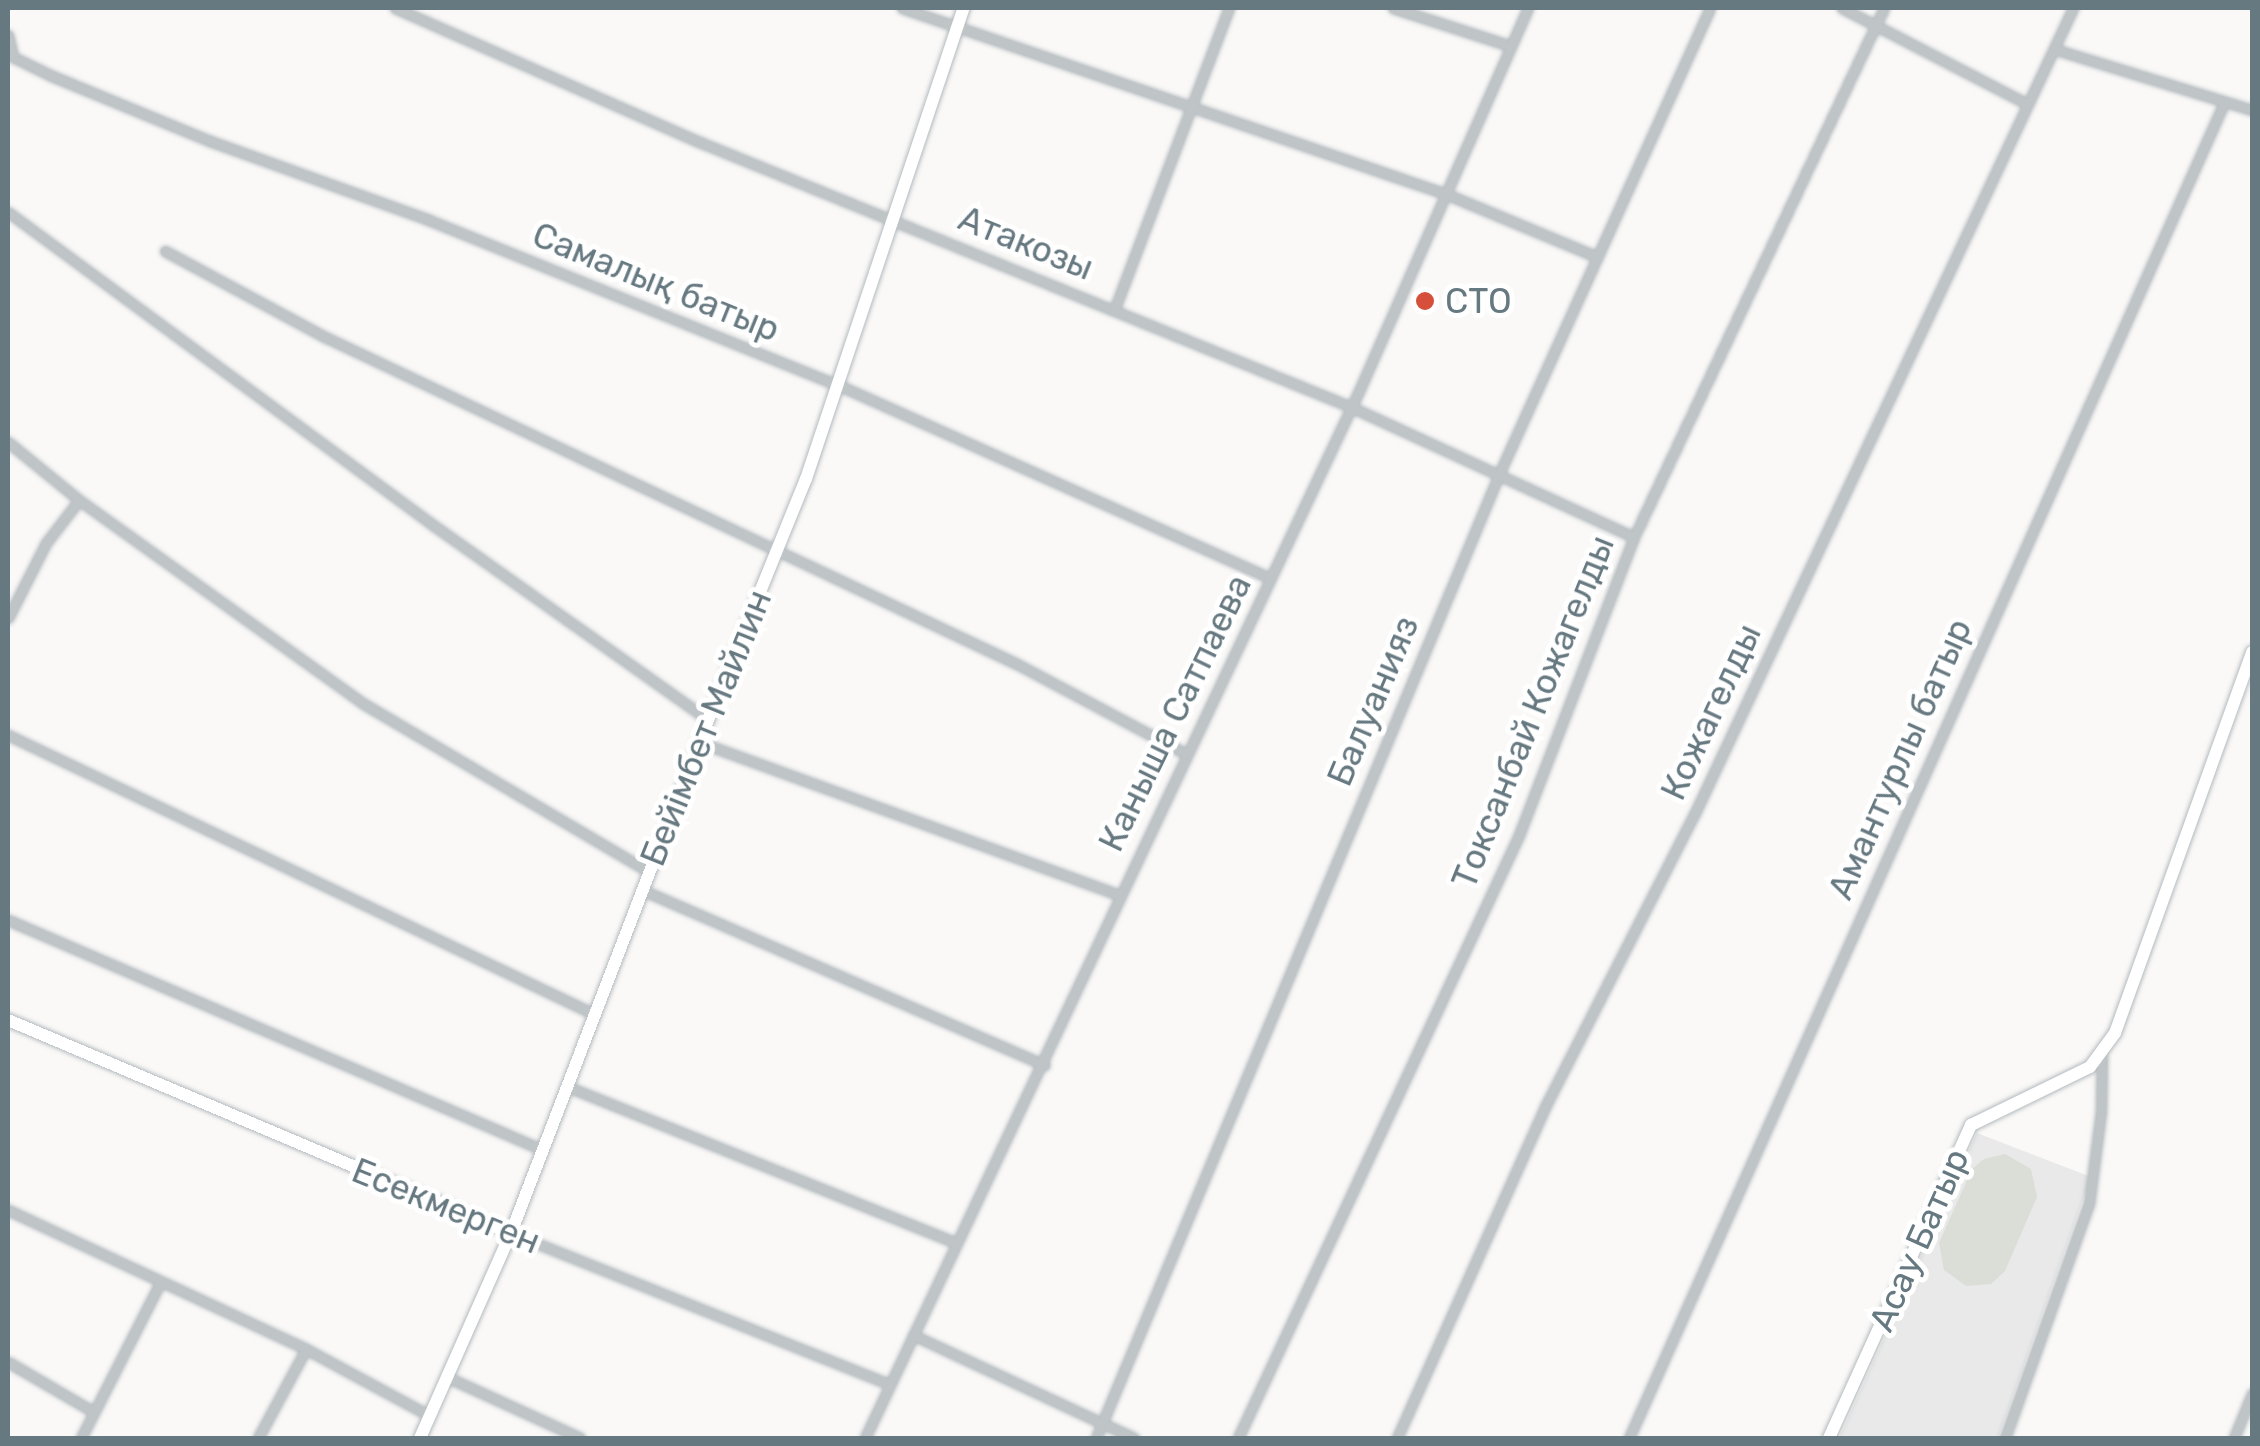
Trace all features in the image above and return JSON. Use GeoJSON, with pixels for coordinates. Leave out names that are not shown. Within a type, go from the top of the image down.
{"type":"FeatureCollection","features":[{"type":"Feature","properties":{"kind":"street","name":"Атакозы"},"geometry":{"type":"LineString","coordinates":[[395,8],[697,141],[1352,407],[1634,537]]}},
{"type":"Feature","properties":{"kind":"street"},"geometry":{"type":"LineString","coordinates":[[902,8],[1446,194],[1597,257]]}},
{"type":"Feature","properties":{"kind":"street","name":"Бейімбет Майлин"},"geometry":{"type":"LineString","coordinates":[[420,1438],[511,1233],[699,742],[778,548],[838,385],[964,8]]}},
{"type":"Feature","properties":{"kind":"street"},"geometry":{"type":"LineString","coordinates":[[1115,308],[1229,8]]}},
{"type":"Feature","properties":{"kind":"street"},"geometry":{"type":"LineString","coordinates":[[1392,8],[1511,46]]}},
{"type":"Feature","properties":{"kind":"street","name":"Каныша Сатпаева"},"geometry":{"type":"LineString","coordinates":[[865,1438],[1045,1065],[1119,896],[1352,407],[1528,8]]}},
{"type":"Feature","properties":{"kind":"street","name":"Балуанияз"},"geometry":{"type":"LineString","coordinates":[[1096,1438],[1500,472],[1710,8]]}},
{"type":"Feature","properties":{"kind":"street"},"geometry":{"type":"LineString","coordinates":[[1842,8],[2028,104]]}},
{"type":"Feature","properties":{"kind":"street","name":"Токсанбай Кожагелды"},"geometry":{"type":"LineString","coordinates":[[1238,1438],[1518,835],[1634,537],[1884,8]]}},
{"type":"Feature","properties":{"kind":"street","name":"Кожагелды"},"geometry":{"type":"LineString","coordinates":[[1397,1438],[1546,1105],[1694,814],[2073,8]]}},
{"type":"Feature","properties":{"kind":"street","name":"Самалық батыр"},"geometry":{"type":"LineString","coordinates":[[8,35],[13,56],[210,141],[429,220],[838,385],[1270,578]]}},
{"type":"Feature","properties":{"kind":"street"},"geometry":{"type":"LineString","coordinates":[[2054,49],[2252,110]]}},
{"type":"Feature","properties":{"kind":"street","name":"Амантурлы батыр"},"geometry":{"type":"LineString","coordinates":[[1629,1438],[2224,102]]}},
{"type":"Feature","properties":{"kind":"street"},"geometry":{"type":"LineString","coordinates":[[8,212],[433,526],[708,720]]}},
{"type":"Feature","properties":{"kind":"street"},"geometry":{"type":"LineString","coordinates":[[165,251],[325,337],[778,548],[1017,664],[1186,754]]}},
{"type":"Feature","properties":{"kind":"street"},"geometry":{"type":"LineString","coordinates":[[8,442],[79,500],[364,704],[649,872]]}},
{"type":"Feature","properties":{"kind":"street"},"geometry":{"type":"LineString","coordinates":[[8,618],[46,543],[79,500]]}},
{"type":"Feature","properties":{"kind":"street","name":"Асау Батыр"},"geometry":{"type":"LineString","coordinates":[[1829,1438],[1970,1125],[2090,1067],[2116,1033],[2252,652]]}},
{"type":"Feature","properties":{"kind":"street"},"geometry":{"type":"LineString","coordinates":[[8,734],[596,1014]]}},
{"type":"Feature","properties":{"kind":"street"},"geometry":{"type":"LineString","coordinates":[[699,742],[1119,896]]}},
{"type":"Feature","properties":{"kind":"street"},"geometry":{"type":"LineString","coordinates":[[642,890],[1045,1065]]}},
{"type":"Feature","properties":{"kind":"street"},"geometry":{"type":"LineString","coordinates":[[8,920],[543,1150]]}},
{"type":"Feature","properties":{"kind":"street","name":"Eсекмерген"},"geometry":{"type":"LineString","coordinates":[[8,1020],[511,1233],[888,1384]]}},
{"type":"Feature","properties":{"kind":"street","name":"Асау Батыр"},"geometry":{"type":"LineString","coordinates":[[2005,1438],[2088,1204],[2100,1111],[2102,1051]]}},
{"type":"Feature","properties":{"kind":"street"},"geometry":{"type":"LineString","coordinates":[[566,1086],[957,1244]]}},
{"type":"Feature","properties":{"kind":"street"},"geometry":{"type":"LineString","coordinates":[[8,1210],[306,1349],[430,1416]]}},
{"type":"Feature","properties":{"kind":"street"},"geometry":{"type":"LineString","coordinates":[[81,1438],[160,1283]]}},
{"type":"Feature","properties":{"kind":"street"},"geometry":{"type":"LineString","coordinates":[[913,1335],[1134,1438]]}},
{"type":"Feature","properties":{"kind":"street"},"geometry":{"type":"LineString","coordinates":[[258,1438],[306,1349]]}},
{"type":"Feature","properties":{"kind":"street"},"geometry":{"type":"LineString","coordinates":[[8,1362],[94,1412]]}},
{"type":"Feature","properties":{"kind":"street"},"geometry":{"type":"LineString","coordinates":[[447,1378],[580,1438]]}},
{"type":"Feature","properties":{"kind":"street"},"geometry":{"type":"LineString","coordinates":[[2234,1438],[2252,1394]]}},
{"type":"Feature","properties":{"kind":"shaded area"},"geometry":{"type":"Polygon","coordinates":[[[1977,1133],[2091,1177],[1998,1438],[1839,1438],[1977,1133]]]}},
{"type":"Feature","properties":{"kind":"shaded area"},"geometry":{"type":"Polygon","coordinates":[[[2005,1154],[2031,1169],[2037,1197],[2005,1271],[1991,1284],[1966,1286],[1944,1270],[1939,1243],[1972,1169],[1984,1159],[2005,1154]]]}},
{"type":"Feature","properties":{"kind":"place","name":"CTO"},"geometry":{"type":"Point","coordinates":[1425,301]}}]}
